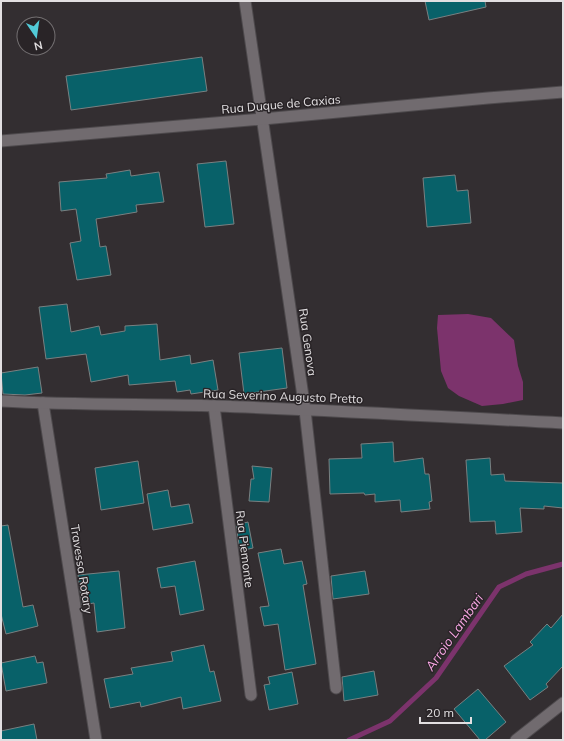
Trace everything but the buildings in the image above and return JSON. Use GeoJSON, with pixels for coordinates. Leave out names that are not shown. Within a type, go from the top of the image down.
{"type":"FeatureCollection","features":[{"type":"Feature","properties":{"kind":"street","name":"Rua Genova"},"geometry":{"type":"LineString","coordinates":[[245,1],[305,410],[336,688]]}},
{"type":"Feature","properties":{"kind":"street","name":"Rua Duque de Caxias"},"geometry":{"type":"LineString","coordinates":[[1,141],[263,120],[563,92]]}},
{"type":"Feature","properties":{"kind":"street","name":"Rua Severino Augusto Pretto"},"geometry":{"type":"LineString","coordinates":[[1,400],[43,403],[214,406],[563,423]]}},
{"type":"Feature","properties":{"kind":"street","name":"Travessa Rotary"},"geometry":{"type":"LineString","coordinates":[[43,403],[96,740]]}},
{"type":"Feature","properties":{"kind":"street","name":"Rua Piemonte"},"geometry":{"type":"LineString","coordinates":[[214,406],[250,696]]}},
{"type":"Feature","properties":{"kind":"street"},"geometry":{"type":"LineString","coordinates":[[516,740],[563,703]]}},
{"type":"Feature","properties":{"kind":"shaded area"},"geometry":{"type":"Polygon","coordinates":[[[468,314],[491,318],[514,340],[518,366],[523,382],[523,400],[482,406],[459,396],[448,388],[441,371],[437,328],[438,315],[468,314]]]}},
{"type":"Feature","properties":{"kind":"waterway","name":"Arroio Lambari"},"geometry":{"type":"LineString","coordinates":[[349,740],[390,721],[436,678],[499,587],[526,574],[563,564]]}}]}
